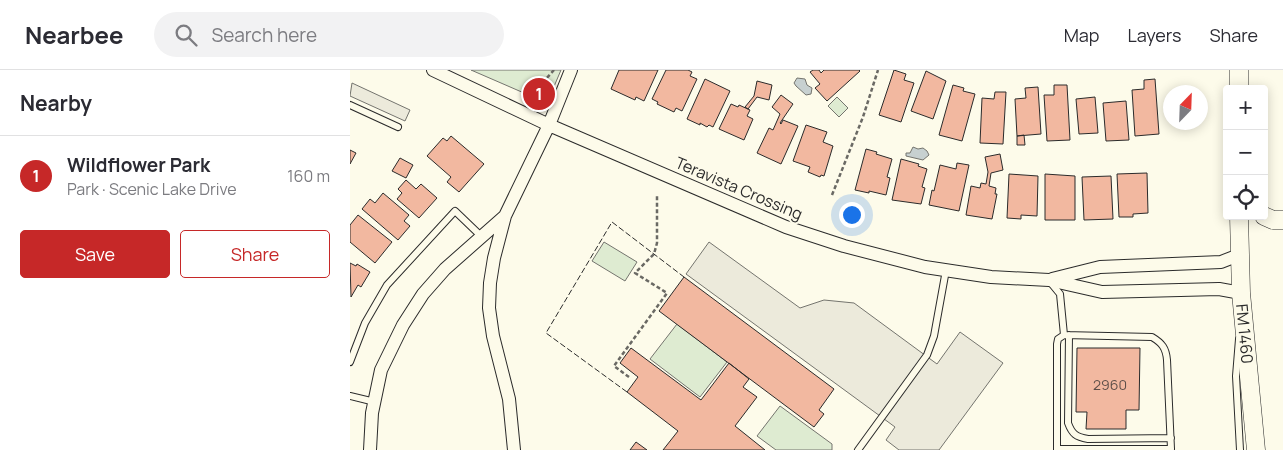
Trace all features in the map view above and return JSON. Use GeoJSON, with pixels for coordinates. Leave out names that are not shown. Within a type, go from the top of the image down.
{"type":"FeatureCollection","features":[{"type":"Feature","properties":{"kind":"main road"},"geometry":{"type":"LineString","coordinates":[[1239,70],[1239,85]]}},
{"type":"Feature","properties":{"kind":"main road"},"geometry":{"type":"LineString","coordinates":[[1268,218],[1283,220]]}},
{"type":"Feature","properties":{"kind":"main road","name":"FM 1460"},"geometry":{"type":"LineString","coordinates":[[1239,220],[1241,293],[1256,450]]}},
{"type":"Feature","properties":{"kind":"street","name":"Teravista Crossing"},"geometry":{"type":"LineString","coordinates":[[433,70],[549,125],[786,227],[844,246],[925,267],[991,276],[1049,280],[1102,292],[1219,290],[1241,293]]}},
{"type":"Feature","properties":{"kind":"street"},"geometry":{"type":"LineString","coordinates":[[514,450],[509,398],[493,336],[489,308],[490,283],[504,216],[549,125],[571,70]]}},
{"type":"Feature","properties":{"kind":"street"},"geometry":{"type":"LineString","coordinates":[[370,450],[372,413],[381,370],[403,325],[423,294],[445,269],[504,216]]}},
{"type":"Feature","properties":{"kind":"street","name":"Teravista Crossing"},"geometry":{"type":"LineString","coordinates":[[1049,280],[1100,267],[1220,262],[1239,255]]}},
{"type":"Feature","properties":{"kind":"lane"},"geometry":{"type":"LineString","coordinates":[[350,106],[398,127]]}},
{"type":"Feature","properties":{"kind":"lane"},"geometry":{"type":"LineString","coordinates":[[350,362],[364,323],[386,285],[454,211],[481,236]]}},
{"type":"Feature","properties":{"kind":"lane"},"geometry":{"type":"LineString","coordinates":[[858,450],[927,355],[934,336],[946,270]]}},
{"type":"Feature","properties":{"kind":"lane"},"geometry":{"type":"LineString","coordinates":[[1049,280],[1060,294],[1066,335],[1068,423],[1072,432],[1078,437],[1088,439],[1171,438]]}},
{"type":"Feature","properties":{"kind":"lane"},"geometry":{"type":"LineString","coordinates":[[1240,450],[1236,376],[1237,347],[1243,319]]}},
{"type":"Feature","properties":{"kind":"lane"},"geometry":{"type":"LineString","coordinates":[[1066,335],[1152,337],[1161,343],[1166,351],[1167,360],[1171,438],[1171,449],[1057,449],[1058,339],[1066,335]]}},
{"type":"Feature","properties":{"kind":"lane"},"geometry":{"type":"LineString","coordinates":[[350,396],[375,402]]}},
{"type":"Feature","properties":{"kind":"path"},"geometry":{"type":"LineString","coordinates":[[537,86],[546,80],[554,70]]}},
{"type":"Feature","properties":{"kind":"path"},"geometry":{"type":"LineString","coordinates":[[832,195],[863,118],[878,70]]}},
{"type":"Feature","properties":{"kind":"path"},"geometry":{"type":"LineString","coordinates":[[629,377],[614,366],[667,294],[634,273],[654,254],[657,243],[657,196]]}},
{"type":"Feature","properties":{"kind":"green space"},"geometry":{"type":"Polygon","coordinates":[[[471,70],[561,70],[547,103],[471,70]]]}},
{"type":"Feature","properties":{"kind":"green space"},"geometry":{"type":"Polygon","coordinates":[[[837,97],[848,108],[839,117],[828,106],[837,97]]]}},
{"type":"Feature","properties":{"kind":"green space"},"geometry":{"type":"Polygon","coordinates":[[[604,242],[637,262],[625,281],[592,261],[604,242]]]}},
{"type":"Feature","properties":{"kind":"green space"},"geometry":{"type":"Polygon","coordinates":[[[677,324],[727,362],[700,397],[650,359],[677,324]]]}},
{"type":"Feature","properties":{"kind":"green space"},"geometry":{"type":"Polygon","coordinates":[[[780,406],[832,444],[832,450],[776,450],[757,436],[780,406]]]}},
{"type":"Feature","properties":{"kind":"shaded area"},"geometry":{"type":"Polygon","coordinates":[[[797,78],[805,79],[807,85],[812,88],[811,94],[806,95],[796,86],[794,83],[797,78]]]}},
{"type":"Feature","properties":{"kind":"shaded area"},"geometry":{"type":"Polygon","coordinates":[[[352,83],[410,110],[405,121],[350,96],[352,83]]]}},
{"type":"Feature","properties":{"kind":"shaded area"},"geometry":{"type":"Polygon","coordinates":[[[913,147],[923,148],[929,155],[923,160],[906,156],[906,153],[910,153],[913,147]]]}},
{"type":"Feature","properties":{"kind":"shaded area"},"geometry":{"type":"Polygon","coordinates":[[[709,242],[800,308],[824,300],[854,303],[937,364],[960,332],[1003,363],[939,450],[899,450],[886,440],[895,427],[686,274],[709,242]]]}},
{"type":"Feature","properties":{"kind":"building"},"geometry":{"type":"Polygon","coordinates":[[[619,70],[658,70],[644,101],[636,97],[635,100],[611,89],[619,70]]]}},
{"type":"Feature","properties":{"kind":"building"},"geometry":{"type":"Polygon","coordinates":[[[666,70],[688,70],[692,72],[690,76],[697,79],[682,111],[676,108],[674,112],[657,104],[658,102],[652,99],[666,70]]]}},
{"type":"Feature","properties":{"kind":"building"},"geometry":{"type":"Polygon","coordinates":[[[819,70],[821,73],[824,70],[860,71],[827,101],[815,88],[820,84],[810,72],[819,70]]]}},
{"type":"Feature","properties":{"kind":"building"},"geometry":{"type":"Polygon","coordinates":[[[894,70],[906,74],[904,80],[914,83],[901,122],[879,115],[894,70]]]}},
{"type":"Feature","properties":{"kind":"building"},"geometry":{"type":"Polygon","coordinates":[[[926,71],[946,81],[933,119],[911,111],[926,71]]]}},
{"type":"Feature","properties":{"kind":"building"},"geometry":{"type":"Polygon","coordinates":[[[705,79],[730,91],[713,127],[709,125],[707,127],[700,123],[700,125],[687,119],[705,79]]]}},
{"type":"Feature","properties":{"kind":"building"},"geometry":{"type":"Polygon","coordinates":[[[1155,79],[1159,134],[1135,136],[1132,90],[1144,89],[1144,80],[1155,79]]]}},
{"type":"Feature","properties":{"kind":"building"},"geometry":{"type":"Polygon","coordinates":[[[757,81],[772,85],[769,100],[757,97],[748,109],[745,107],[754,96],[757,81]]]}},
{"type":"Feature","properties":{"kind":"building"},"geometry":{"type":"Polygon","coordinates":[[[953,85],[964,88],[963,91],[975,94],[962,141],[939,135],[953,85]]]}},
{"type":"Feature","properties":{"kind":"building"},"geometry":{"type":"Polygon","coordinates":[[[1054,85],[1067,85],[1070,140],[1047,141],[1044,95],[1054,95],[1054,85]]]}},
{"type":"Feature","properties":{"kind":"building"},"geometry":{"type":"Polygon","coordinates":[[[1038,87],[1041,134],[1017,136],[1015,99],[1026,98],[1025,88],[1038,87]]]}},
{"type":"Feature","properties":{"kind":"building"},"geometry":{"type":"Polygon","coordinates":[[[995,92],[1006,92],[1003,144],[980,143],[982,98],[994,99],[995,92]]]}},
{"type":"Feature","properties":{"kind":"building"},"geometry":{"type":"Polygon","coordinates":[[[781,95],[793,104],[780,123],[783,120],[798,126],[781,164],[757,153],[769,128],[773,130],[780,114],[772,107],[781,95]]]}},
{"type":"Feature","properties":{"kind":"building"},"geometry":{"type":"Polygon","coordinates":[[[1095,97],[1098,133],[1079,134],[1076,99],[1095,97]]]}},
{"type":"Feature","properties":{"kind":"building"},"geometry":{"type":"Polygon","coordinates":[[[1126,101],[1129,140],[1106,141],[1103,103],[1126,101]]]}},
{"type":"Feature","properties":{"kind":"building"},"geometry":{"type":"Polygon","coordinates":[[[731,104],[750,110],[747,116],[753,119],[744,140],[719,129],[731,104]]]}},
{"type":"Feature","properties":{"kind":"building"},"geometry":{"type":"Polygon","coordinates":[[[806,125],[827,132],[823,142],[833,146],[824,176],[821,175],[820,177],[808,172],[810,167],[793,161],[806,125]]]}},
{"type":"Feature","properties":{"kind":"building"},"geometry":{"type":"Polygon","coordinates":[[[1024,135],[1025,145],[1017,145],[1017,136],[1024,135]]]}},
{"type":"Feature","properties":{"kind":"building"},"geometry":{"type":"Polygon","coordinates":[[[451,136],[484,164],[459,192],[447,182],[451,177],[427,156],[443,138],[447,141],[451,136]]]}},
{"type":"Feature","properties":{"kind":"building"},"geometry":{"type":"Polygon","coordinates":[[[866,149],[892,159],[887,177],[890,178],[886,195],[855,190],[866,149]]]}},
{"type":"Feature","properties":{"kind":"building"},"geometry":{"type":"Polygon","coordinates":[[[350,150],[356,153],[350,164],[350,150]]]}},
{"type":"Feature","properties":{"kind":"building"},"geometry":{"type":"Polygon","coordinates":[[[1000,154],[1003,170],[991,173],[989,186],[996,188],[995,194],[997,194],[992,219],[966,215],[971,186],[980,188],[981,183],[986,184],[988,172],[985,157],[1000,154]]]}},
{"type":"Feature","properties":{"kind":"building"},"geometry":{"type":"Polygon","coordinates":[[[400,158],[413,165],[406,178],[392,171],[400,158]]]}},
{"type":"Feature","properties":{"kind":"building"},"geometry":{"type":"Polygon","coordinates":[[[901,159],[919,164],[918,166],[927,169],[922,187],[925,188],[921,204],[892,200],[901,159]]]}},
{"type":"Feature","properties":{"kind":"building"},"geometry":{"type":"Polygon","coordinates":[[[957,163],[969,165],[959,211],[929,205],[940,165],[956,169],[957,163]]]}},
{"type":"Feature","properties":{"kind":"building"},"geometry":{"type":"Polygon","coordinates":[[[1147,173],[1148,213],[1133,214],[1133,217],[1119,217],[1117,174],[1147,173]]]}},
{"type":"Feature","properties":{"kind":"building"},"geometry":{"type":"Polygon","coordinates":[[[1009,174],[1038,176],[1037,216],[1021,215],[1021,219],[1007,218],[1009,174]]]}},
{"type":"Feature","properties":{"kind":"building"},"geometry":{"type":"Polygon","coordinates":[[[1045,174],[1075,176],[1075,220],[1045,220],[1045,174]]]}},
{"type":"Feature","properties":{"kind":"building"},"geometry":{"type":"Polygon","coordinates":[[[1111,176],[1113,219],[1084,220],[1082,177],[1111,176]]]}},
{"type":"Feature","properties":{"kind":"building"},"geometry":{"type":"Polygon","coordinates":[[[406,180],[416,189],[421,184],[437,198],[419,218],[397,199],[402,193],[398,189],[406,180]]]}},
{"type":"Feature","properties":{"kind":"building"},"geometry":{"type":"Polygon","coordinates":[[[383,193],[409,215],[404,221],[410,226],[398,240],[362,209],[370,199],[375,203],[383,193]]]}},
{"type":"Feature","properties":{"kind":"building"},"geometry":{"type":"Polygon","coordinates":[[[358,215],[392,242],[375,263],[350,242],[350,225],[358,215]]]}},
{"type":"Feature","properties":{"kind":"building"},"geometry":{"type":"Polygon","coordinates":[[[350,263],[356,266],[357,264],[370,272],[361,287],[358,285],[351,297],[350,263]]]}},
{"type":"Feature","properties":{"kind":"building"},"geometry":{"type":"Polygon","coordinates":[[[684,277],[834,389],[819,410],[824,414],[814,427],[659,311],[684,277]]]}},
{"type":"Feature","properties":{"kind":"building"},"geometry":{"type":"Polygon","coordinates":[[[631,348],[701,400],[729,363],[749,379],[743,387],[757,397],[735,426],[765,450],[663,450],[678,431],[627,392],[638,377],[620,363],[631,348]]]}},
{"type":"Feature","properties":{"kind":"building"},"geometry":{"type":"Polygon","coordinates":[[[1077,348],[1140,348],[1139,410],[1126,410],[1126,429],[1086,429],[1087,412],[1076,412],[1077,348]]]}},
{"type":"Feature","properties":{"kind":"building"},"geometry":{"type":"Polygon","coordinates":[[[636,442],[647,450],[630,450],[636,442]]]}},
{"type":"Feature","properties":{"kind":"fence"},"geometry":{"type":"LineString","coordinates":[[627,392],[546,333],[612,222],[684,277]]}},
{"type":"Feature","properties":{"kind":"place","name":"Wildflower Park"},"geometry":{"type":"Point","coordinates":[539,94]}}]}
